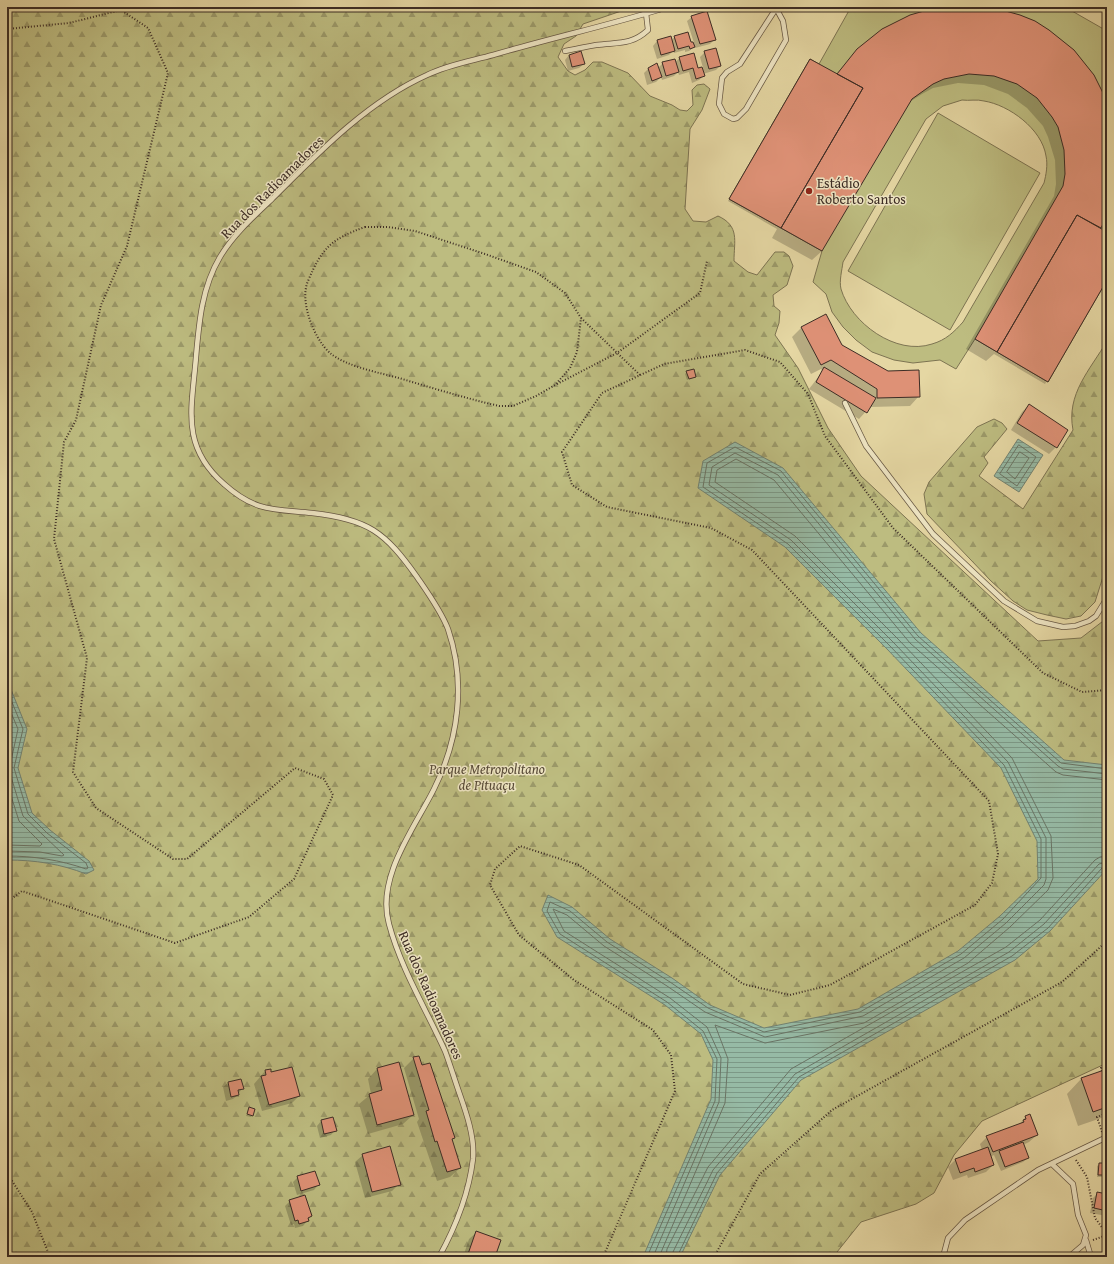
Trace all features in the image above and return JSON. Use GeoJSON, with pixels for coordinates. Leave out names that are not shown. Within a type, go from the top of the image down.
{"type":"FeatureCollection","features":[{"type":"Feature","properties":{"kind":"lane","name":"Rua dos Radioamadores"},"geometry":{"type":"LineString","coordinates":[[439,1257],[464,1196],[473,1157],[472,1141],[467,1116],[446,1054],[395,946],[386,914],[386,893],[394,867],[435,788],[448,756],[458,709],[458,665],[446,625],[425,588],[390,541],[374,529],[353,520],[316,513],[264,509],[241,498],[220,481],[198,453],[192,435],[192,408],[200,320],[206,289],[220,257],[238,233],[318,154],[389,94],[430,73],[668,7]]}},
{"type":"Feature","properties":{"kind":"lane"},"geometry":{"type":"LineString","coordinates":[[777,8],[783,21],[786,40],[746,109],[737,118],[733,119],[724,114],[719,104],[722,78],[727,72],[740,64],[777,8]]}},
{"type":"Feature","properties":{"kind":"lane"},"geometry":{"type":"LineString","coordinates":[[565,51],[597,45],[624,44],[642,35],[648,30],[646,13]]}},
{"type":"Feature","properties":{"kind":"lane"},"geometry":{"type":"LineString","coordinates":[[845,403],[866,446],[933,534],[1010,605],[1037,621],[1063,627],[1076,626],[1089,621],[1096,616],[1107,598]]}},
{"type":"Feature","properties":{"kind":"lane"},"geometry":{"type":"LineString","coordinates":[[944,1257],[948,1238],[956,1227],[1038,1170],[1107,1137]]}},
{"type":"Feature","properties":{"kind":"lane"},"geometry":{"type":"LineString","coordinates":[[1052,1164],[1073,1184],[1078,1215],[1086,1235],[1091,1257]]}},
{"type":"Feature","properties":{"kind":"lane"},"geometry":{"type":"LineString","coordinates":[[1069,1257],[1078,1250],[1086,1240]]}},
{"type":"Feature","properties":{"kind":"path"},"geometry":{"type":"LineString","coordinates":[[7,29],[69,23],[121,10],[148,28],[168,73],[127,246],[101,305],[76,420],[64,442],[54,539],[88,658],[73,772],[96,808],[173,859],[187,859],[295,768],[324,779],[334,795],[294,879],[249,917],[175,943],[22,891],[7,902]]}},
{"type":"Feature","properties":{"kind":"path"},"geometry":{"type":"LineString","coordinates":[[640,375],[618,353],[581,318],[566,293],[536,272],[486,254],[415,232],[388,227],[365,227],[343,235],[326,248],[315,264],[306,284],[305,301],[310,319],[317,336],[331,353],[356,366],[499,406],[513,406],[618,353],[700,293],[707,261]]}},
{"type":"Feature","properties":{"kind":"path"},"geometry":{"type":"LineString","coordinates":[[555,385],[570,368],[577,352],[581,318]]}},
{"type":"Feature","properties":{"kind":"path"},"geometry":{"type":"LineString","coordinates":[[603,1257],[675,1091],[671,1055],[653,1030],[574,980],[519,935],[490,885],[495,869],[520,846],[579,865],[743,984],[790,995],[830,985],[975,905],[992,884],[998,854],[989,801],[752,550],[711,528],[607,507],[572,484],[562,452],[602,392],[664,364],[745,350],[780,362],[808,394],[825,436],[893,528],[1043,673],[1082,692],[1107,690]]}},
{"type":"Feature","properties":{"kind":"path"},"geometry":{"type":"LineString","coordinates":[[714,1257],[760,1174],[832,1110],[1062,982],[1107,941]]}},
{"type":"Feature","properties":{"kind":"path"},"geometry":{"type":"LineString","coordinates":[[1102,1071],[1101,1068],[1107,1065]]}},
{"type":"Feature","properties":{"kind":"path"},"geometry":{"type":"LineString","coordinates":[[1076,1161],[1087,1176],[1095,1218],[1107,1234],[1093,1240],[1086,1240]]}},
{"type":"Feature","properties":{"kind":"path"},"geometry":{"type":"LineString","coordinates":[[7,1173],[32,1212],[50,1257]]}},
{"type":"Feature","properties":{"kind":"green space","name":"Parque Metropolitano de Pituaçu"},"geometry":{"type":"Polygon","coordinates":[[[7,7],[633,7],[583,24],[576,36],[564,44],[558,57],[568,71],[575,75],[585,70],[593,62],[602,62],[628,73],[650,96],[680,110],[687,111],[693,105],[692,90],[697,85],[704,84],[710,89],[702,110],[690,129],[685,209],[693,221],[706,222],[718,216],[730,224],[733,229],[735,241],[734,261],[748,272],[757,275],[775,252],[784,252],[789,256],[793,266],[787,285],[773,295],[774,306],[780,311],[779,323],[775,335],[798,368],[828,428],[861,476],[1038,641],[1081,638],[1107,618],[1107,1063],[982,1121],[954,1155],[934,1193],[916,1204],[861,1222],[833,1257],[7,1257],[7,7]]]}},
{"type":"Feature","properties":{"kind":"green space","name":"Estádio Roberto Santos"},"geometry":{"type":"Polygon","coordinates":[[[851,7],[1065,7],[1107,31],[1107,280],[1048,382],[975,339],[956,369],[940,360],[913,363],[894,360],[872,352],[856,340],[843,327],[832,312],[826,294],[813,282],[822,251],[729,199],[810,59],[819,64],[851,7]],[[962,100],[943,106],[926,119],[843,262],[840,286],[846,302],[854,314],[877,334],[890,341],[904,345],[918,346],[932,344],[949,335],[963,322],[1044,183],[1047,159],[1043,146],[1031,128],[1014,113],[1004,107],[981,100],[962,100]]]}},
{"type":"Feature","properties":{"kind":"green space"},"geometry":{"type":"Polygon","coordinates":[[[938,113],[1040,173],[950,330],[848,271],[938,113]]]}},
{"type":"Feature","properties":{"kind":"green space"},"geometry":{"type":"Polygon","coordinates":[[[1107,341],[1107,564],[1095,602],[1081,616],[1066,619],[1027,610],[1013,601],[991,581],[927,514],[924,494],[929,482],[977,427],[994,419],[1002,423],[1007,429],[984,457],[988,463],[979,476],[1023,509],[1073,430],[1073,405],[1076,394],[1087,372],[1107,341]]]}},
{"type":"Feature","properties":{"kind":"water"},"geometry":{"type":"Polygon","coordinates":[[[1018,439],[1043,455],[1019,492],[994,476],[1018,439]]]}},
{"type":"Feature","properties":{"kind":"water"},"geometry":{"type":"Polygon","coordinates":[[[735,442],[783,468],[921,633],[1064,760],[1107,765],[1107,869],[1050,931],[1015,960],[801,1080],[720,1175],[680,1257],[643,1257],[711,1099],[713,1060],[701,1034],[665,1005],[557,937],[542,910],[548,895],[572,907],[610,939],[672,978],[710,1005],[764,1028],[858,1009],[958,951],[1000,916],[1038,879],[1037,841],[1001,768],[887,649],[785,547],[698,488],[703,461],[735,442]]]}},
{"type":"Feature","properties":{"kind":"water"},"geometry":{"type":"Polygon","coordinates":[[[7,684],[10,687],[27,729],[18,768],[32,813],[50,830],[89,861],[94,870],[86,874],[48,863],[7,860],[7,684]]]}},
{"type":"Feature","properties":{"kind":"building"},"geometry":{"type":"Polygon","coordinates":[[[938,7],[991,7],[1035,21],[1074,50],[1094,75],[1107,101],[1107,216],[1101,228],[1077,215],[997,352],[975,339],[1063,186],[1065,174],[1064,150],[1058,127],[1037,98],[1017,84],[994,76],[969,74],[944,79],[933,84],[912,99],[822,251],[781,228],[863,88],[837,74],[857,49],[882,29],[910,15],[938,7]]]}},
{"type":"Feature","properties":{"kind":"building"},"geometry":{"type":"Polygon","coordinates":[[[707,11],[716,40],[700,44],[691,16],[707,11]]]}},
{"type":"Feature","properties":{"kind":"building"},"geometry":{"type":"Polygon","coordinates":[[[688,32],[691,42],[693,42],[695,47],[690,49],[689,46],[678,49],[674,36],[688,32]]]}},
{"type":"Feature","properties":{"kind":"building"},"geometry":{"type":"Polygon","coordinates":[[[671,36],[675,51],[661,55],[657,40],[671,36]]]}},
{"type":"Feature","properties":{"kind":"building"},"geometry":{"type":"Polygon","coordinates":[[[716,48],[721,66],[709,69],[704,51],[716,48]]]}},
{"type":"Feature","properties":{"kind":"building"},"geometry":{"type":"Polygon","coordinates":[[[581,51],[585,64],[572,67],[569,55],[581,51]]]}},
{"type":"Feature","properties":{"kind":"building"},"geometry":{"type":"Polygon","coordinates":[[[694,53],[698,68],[702,67],[705,76],[696,79],[693,68],[683,71],[679,57],[694,53]]]}},
{"type":"Feature","properties":{"kind":"building"},"geometry":{"type":"Polygon","coordinates":[[[675,59],[679,72],[666,76],[662,62],[675,59]]]}},
{"type":"Feature","properties":{"kind":"building"},"geometry":{"type":"Polygon","coordinates":[[[810,59],[863,88],[781,228],[729,199],[810,59]]]}},
{"type":"Feature","properties":{"kind":"building"},"geometry":{"type":"Polygon","coordinates":[[[657,63],[662,77],[652,81],[648,68],[657,63]]]}},
{"type":"Feature","properties":{"kind":"building"},"geometry":{"type":"Polygon","coordinates":[[[1077,215],[1107,232],[1107,280],[1048,382],[997,352],[1077,215]]]}},
{"type":"Feature","properties":{"kind":"building"},"geometry":{"type":"Polygon","coordinates":[[[826,314],[842,345],[888,371],[919,370],[920,397],[877,398],[877,389],[831,360],[821,365],[801,327],[826,314]]]}},
{"type":"Feature","properties":{"kind":"building"},"geometry":{"type":"Polygon","coordinates":[[[824,367],[876,398],[867,413],[816,382],[824,367]]]}},
{"type":"Feature","properties":{"kind":"building"},"geometry":{"type":"Polygon","coordinates":[[[694,369],[696,377],[689,379],[686,371],[694,369]]]}},
{"type":"Feature","properties":{"kind":"building"},"geometry":{"type":"Polygon","coordinates":[[[1029,404],[1068,430],[1057,448],[1017,423],[1029,404]]]}},
{"type":"Feature","properties":{"kind":"building"},"geometry":{"type":"Polygon","coordinates":[[[419,1056],[422,1065],[430,1063],[455,1138],[452,1139],[461,1168],[447,1172],[437,1141],[435,1142],[426,1111],[429,1110],[413,1057],[419,1056]]]}},
{"type":"Feature","properties":{"kind":"building"},"geometry":{"type":"Polygon","coordinates":[[[399,1062],[414,1115],[377,1125],[369,1094],[382,1090],[377,1068],[399,1062]]]}},
{"type":"Feature","properties":{"kind":"building"},"geometry":{"type":"Polygon","coordinates":[[[292,1067],[300,1096],[269,1105],[261,1076],[266,1075],[265,1070],[271,1069],[271,1072],[292,1067]]]}},
{"type":"Feature","properties":{"kind":"building"},"geometry":{"type":"Polygon","coordinates":[[[1107,1069],[1107,1107],[1093,1112],[1081,1078],[1107,1069]]]}},
{"type":"Feature","properties":{"kind":"building"},"geometry":{"type":"Polygon","coordinates":[[[241,1079],[244,1089],[238,1090],[239,1095],[231,1097],[228,1082],[241,1079]]]}},
{"type":"Feature","properties":{"kind":"building"},"geometry":{"type":"Polygon","coordinates":[[[249,1107],[255,1109],[253,1116],[247,1114],[249,1107]]]}},
{"type":"Feature","properties":{"kind":"building"},"geometry":{"type":"Polygon","coordinates":[[[1030,1114],[1038,1135],[993,1152],[986,1136],[1024,1122],[1023,1120],[1026,1119],[1025,1116],[1030,1114]]]}},
{"type":"Feature","properties":{"kind":"building"},"geometry":{"type":"Polygon","coordinates":[[[333,1117],[337,1131],[324,1134],[321,1120],[333,1117]]]}},
{"type":"Feature","properties":{"kind":"building"},"geometry":{"type":"Polygon","coordinates":[[[1023,1142],[1029,1158],[1005,1167],[999,1151],[1023,1142]]]}},
{"type":"Feature","properties":{"kind":"building"},"geometry":{"type":"Polygon","coordinates":[[[390,1146],[401,1185],[372,1192],[362,1154],[390,1146]]]}},
{"type":"Feature","properties":{"kind":"building"},"geometry":{"type":"Polygon","coordinates":[[[988,1147],[994,1165],[975,1172],[974,1168],[960,1173],[955,1159],[988,1147]]]}},
{"type":"Feature","properties":{"kind":"building"},"geometry":{"type":"Polygon","coordinates":[[[1099,1163],[1107,1163],[1107,1175],[1098,1175],[1099,1163]]]}},
{"type":"Feature","properties":{"kind":"building"},"geometry":{"type":"Polygon","coordinates":[[[315,1171],[320,1185],[301,1191],[297,1176],[315,1171]]]}},
{"type":"Feature","properties":{"kind":"building"},"geometry":{"type":"Polygon","coordinates":[[[1097,1192],[1107,1194],[1107,1211],[1094,1208],[1097,1192]]]}},
{"type":"Feature","properties":{"kind":"building"},"geometry":{"type":"Polygon","coordinates":[[[305,1195],[312,1216],[308,1218],[309,1221],[299,1224],[298,1220],[295,1221],[289,1200],[305,1195]]]}},
{"type":"Feature","properties":{"kind":"building"},"geometry":{"type":"Polygon","coordinates":[[[476,1231],[501,1240],[495,1257],[475,1257],[468,1254],[476,1231]]]}},
{"type":"Feature","properties":{"kind":"place","name":"Estádio Roberto Santos"},"geometry":{"type":"Point","coordinates":[809,191]}}]}
